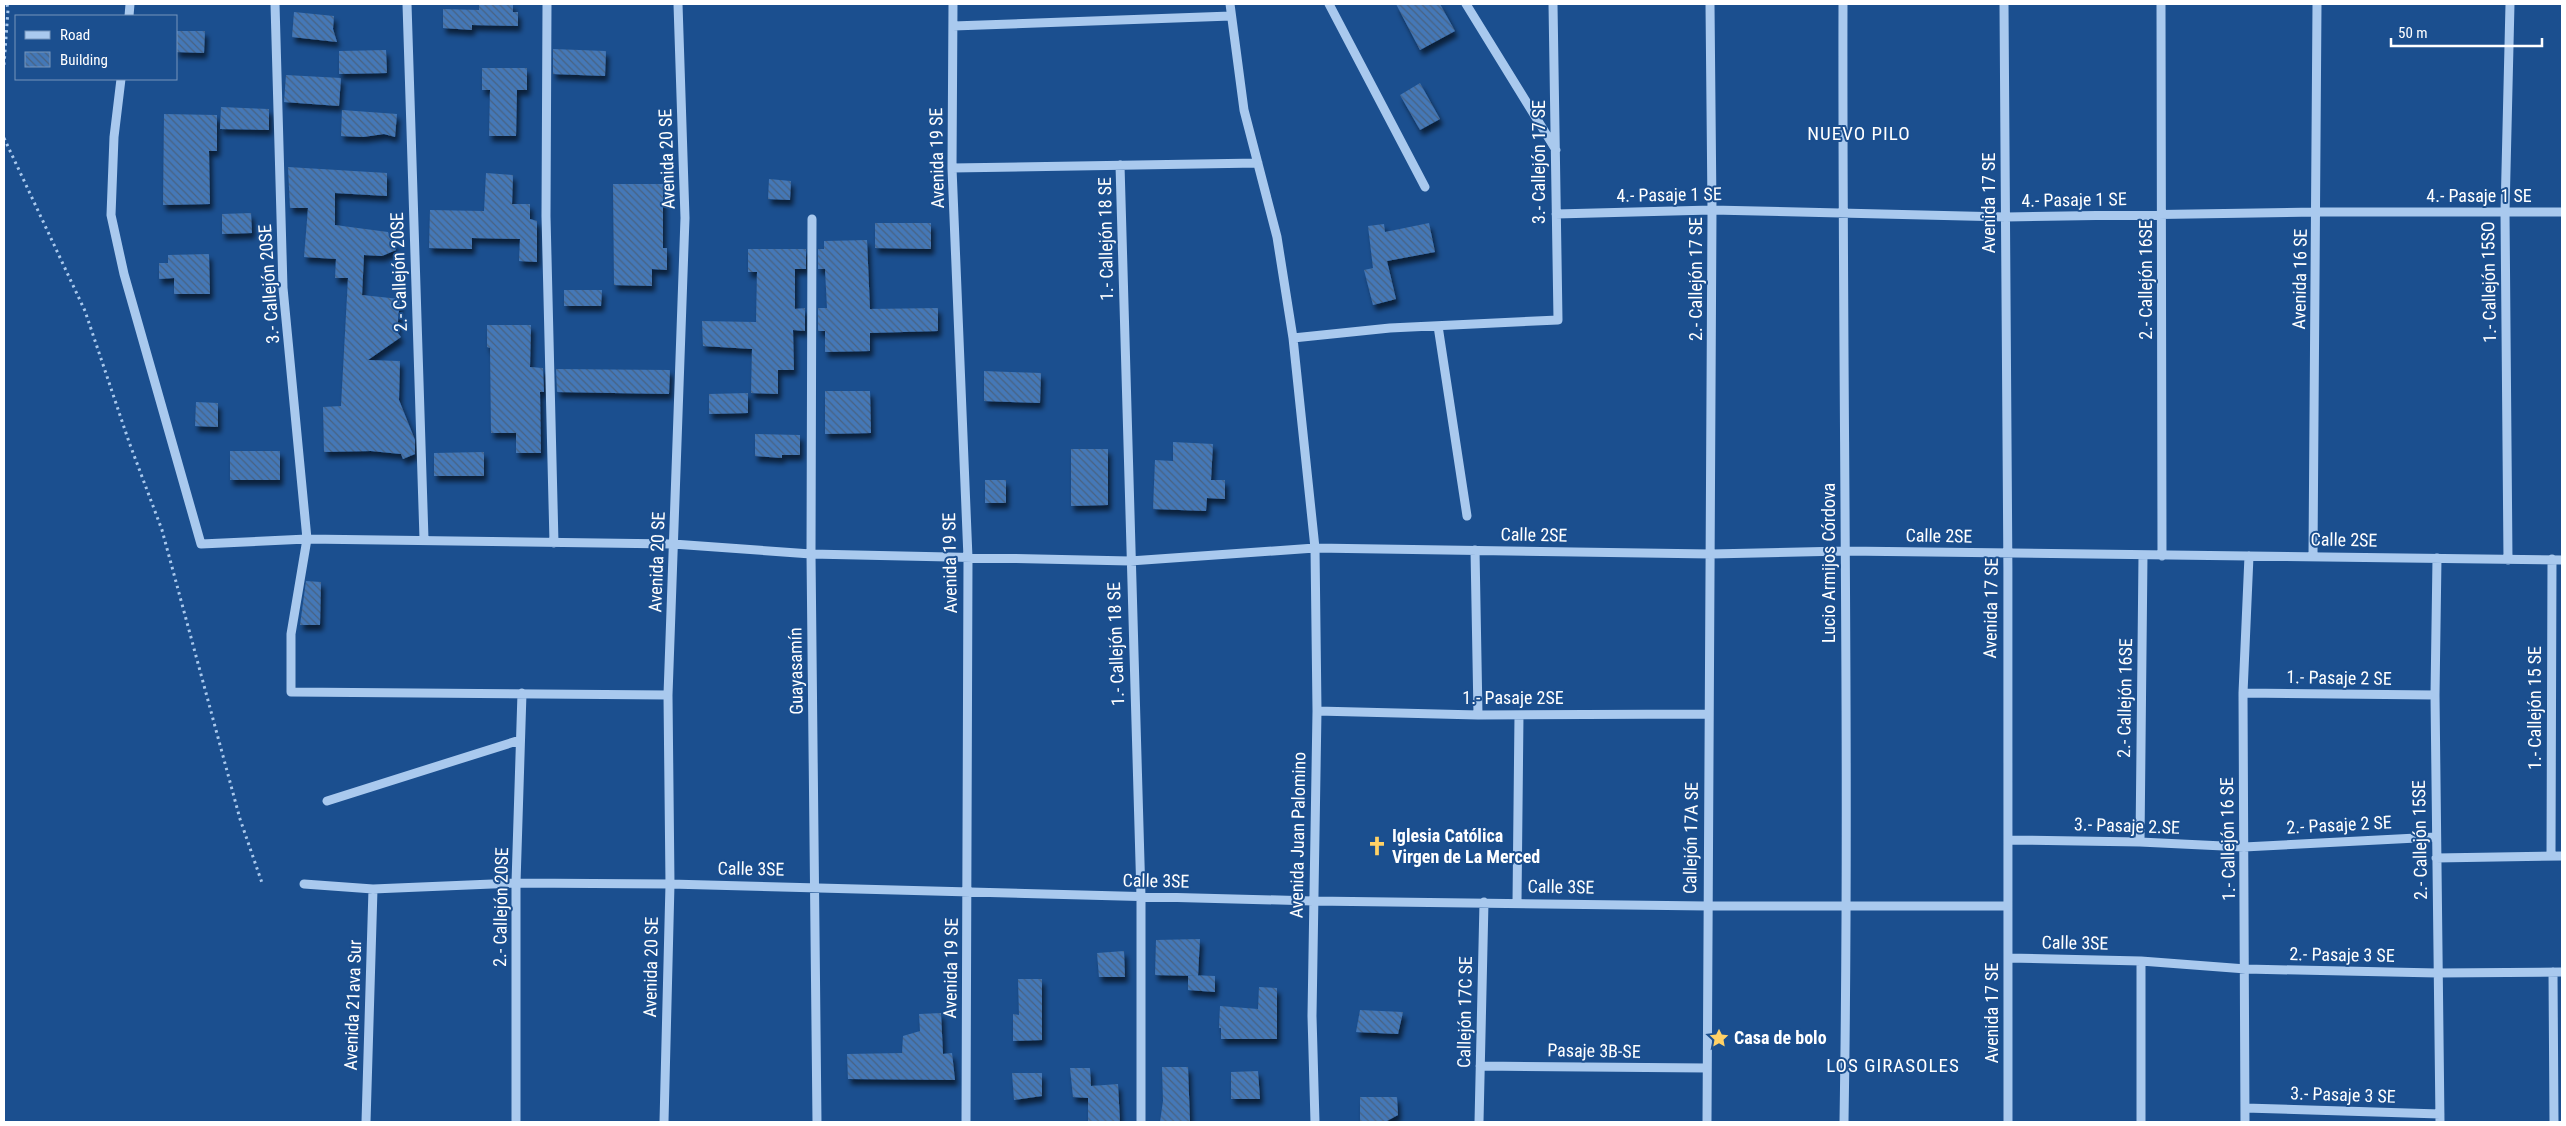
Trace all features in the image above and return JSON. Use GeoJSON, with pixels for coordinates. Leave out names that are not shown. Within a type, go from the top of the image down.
{"type":"FeatureCollection","features":[{"type":"Feature","properties":{"kind":"street","name":"3.- Callejón 20SE"},"geometry":{"type":"LineString","coordinates":[[275,4],[274,27],[283,288],[307,539],[292,634],[291,692],[522,693]]}},
{"type":"Feature","properties":{"kind":"street","name":"2.- Callejón 20SE"},"geometry":{"type":"LineString","coordinates":[[407,4],[424,539]]}},
{"type":"Feature","properties":{"kind":"street"},"geometry":{"type":"LineString","coordinates":[[547,4],[546,216],[554,543]]}},
{"type":"Feature","properties":{"kind":"street","name":"Avenida 20 SE"},"geometry":{"type":"LineString","coordinates":[[664,1122],[670,884],[668,695],[685,218],[678,4]]}},
{"type":"Feature","properties":{"kind":"street","name":"Avenida 19 SE"},"geometry":{"type":"LineString","coordinates":[[953,4],[952,168],[968,558],[966,1122]]}},
{"type":"Feature","properties":{"kind":"street","name":"Avenida Juan Palomino"},"geometry":{"type":"LineString","coordinates":[[1230,4],[1244,110],[1277,237],[1293,338],[1315,548],[1317,711],[1312,1016],[1315,1122]]}},
{"type":"Feature","properties":{"kind":"street"},"geometry":{"type":"LineString","coordinates":[[1329,4],[1425,187]]}},
{"type":"Feature","properties":{"kind":"street"},"geometry":{"type":"LineString","coordinates":[[1466,4],[1556,150]]}},
{"type":"Feature","properties":{"kind":"street","name":"3.- Callejón 17 SE"},"geometry":{"type":"LineString","coordinates":[[1438,326],[1558,320],[1552,4]]}},
{"type":"Feature","properties":{"kind":"street","name":"2.- Callejón 17 SE"},"geometry":{"type":"LineString","coordinates":[[1710,4],[1712,210],[1711,554]]}},
{"type":"Feature","properties":{"kind":"street","name":"Lucio Armijos Córdova"},"geometry":{"type":"LineString","coordinates":[[1843,4],[1842,211],[1848,905],[1844,1122]]}},
{"type":"Feature","properties":{"kind":"street","name":"Avenida 17 SE"},"geometry":{"type":"LineString","coordinates":[[2004,4],[2008,553],[2006,670],[2010,840],[2007,906],[2008,1122]]}},
{"type":"Feature","properties":{"kind":"street","name":"2.- Callejón 16SE"},"geometry":{"type":"LineString","coordinates":[[2161,4],[2163,215],[2162,556]]}},
{"type":"Feature","properties":{"kind":"street","name":"Avenida 16 SE"},"geometry":{"type":"LineString","coordinates":[[2313,555],[2317,212],[2317,4]]}},
{"type":"Feature","properties":{"kind":"street","name":"1.- Callejón 15SO"},"geometry":{"type":"LineString","coordinates":[[2508,560],[2504,212],[2510,4]]}},
{"type":"Feature","properties":{"kind":"street"},"geometry":{"type":"LineString","coordinates":[[953,26],[1231,16]]}},
{"type":"Feature","properties":{"kind":"street"},"geometry":{"type":"LineString","coordinates":[[121,80],[114,137],[111,215],[124,274],[201,544],[307,539]]}},
{"type":"Feature","properties":{"kind":"street"},"geometry":{"type":"LineString","coordinates":[[952,168],[1258,163]]}},
{"type":"Feature","properties":{"kind":"street","name":"1.- Callejón 18 SE"},"geometry":{"type":"LineString","coordinates":[[1120,165],[1141,897],[1141,1122]]}},
{"type":"Feature","properties":{"kind":"street","name":"4.- Pasaje 1 SE"},"geometry":{"type":"LineString","coordinates":[[1556,214],[1712,210],[1842,211],[2006,217],[2317,212],[2562,212]]}},
{"type":"Feature","properties":{"kind":"street","name":"Guayasamín"},"geometry":{"type":"LineString","coordinates":[[812,219],[811,554],[817,1122]]}},
{"type":"Feature","properties":{"kind":"street"},"geometry":{"type":"LineString","coordinates":[[1293,338],[1438,326],[1467,516]]}},
{"type":"Feature","properties":{"kind":"street","name":"Calle 2SE"},"geometry":{"type":"LineString","coordinates":[[307,539],[424,539],[674,544],[811,554],[1130,561],[1315,548],[1711,554],[1845,551],[2162,556],[2313,555],[2562,560]]}},
{"type":"Feature","properties":{"kind":"street"},"geometry":{"type":"LineString","coordinates":[[1475,550],[1478,716]]}},
{"type":"Feature","properties":{"kind":"street","name":"Callejón 17A SE"},"geometry":{"type":"LineString","coordinates":[[1707,1122],[1707,906],[1711,554]]}},
{"type":"Feature","properties":{"kind":"street","name":"2.- Callejón 16SE"},"geometry":{"type":"LineString","coordinates":[[2140,842],[2143,555]]}},
{"type":"Feature","properties":{"kind":"street","name":"1.- Callejón 16 SE"},"geometry":{"type":"LineString","coordinates":[[2245,1122],[2244,693],[2249,556]]}},
{"type":"Feature","properties":{"kind":"street","name":"2.- Callejón 15SE"},"geometry":{"type":"LineString","coordinates":[[2437,558],[2434,695],[2440,1118]]}},
{"type":"Feature","properties":{"kind":"street","name":"1.- Callejón 15 SE"},"geometry":{"type":"LineString","coordinates":[[2552,559],[2552,856]]}},
{"type":"Feature","properties":{"kind":"street","name":"2.- Callejón 20SE"},"geometry":{"type":"LineString","coordinates":[[516,1122],[516,884],[522,693]]}},
{"type":"Feature","properties":{"kind":"street"},"geometry":{"type":"LineString","coordinates":[[522,693],[668,695]]}},
{"type":"Feature","properties":{"kind":"street","name":"1.- Pasaje 2 SE"},"geometry":{"type":"LineString","coordinates":[[2244,693],[2434,695]]}},
{"type":"Feature","properties":{"kind":"street","name":"1.- Pasaje 2SE"},"geometry":{"type":"LineString","coordinates":[[1317,711],[1478,716],[1709,714]]}},
{"type":"Feature","properties":{"kind":"street"},"geometry":{"type":"LineString","coordinates":[[1517,902],[1519,715]]}},
{"type":"Feature","properties":{"kind":"street"},"geometry":{"type":"LineString","coordinates":[[327,801],[520,740]]}},
{"type":"Feature","properties":{"kind":"street","name":"2.- Pasaje 2 SE"},"geometry":{"type":"LineString","coordinates":[[2244,847],[2436,837]]}},
{"type":"Feature","properties":{"kind":"street","name":"3.- Pasaje 2.SE"},"geometry":{"type":"LineString","coordinates":[[2010,840],[2140,842],[2244,847]]}},
{"type":"Feature","properties":{"kind":"street"},"geometry":{"type":"LineString","coordinates":[[2436,858],[2562,856]]}},
{"type":"Feature","properties":{"kind":"street","name":"Calle 3SE"},"geometry":{"type":"LineString","coordinates":[[304,884],[373,889],[516,884],[670,884],[1313,901],[1517,902],[1707,906],[2007,906]]}},
{"type":"Feature","properties":{"kind":"street","name":"Avenida 21ava Sur"},"geometry":{"type":"LineString","coordinates":[[366,1122],[373,889]]}},
{"type":"Feature","properties":{"kind":"street","name":"Callejón 17C SE"},"geometry":{"type":"LineString","coordinates":[[1478,1122],[1484,902]]}},
{"type":"Feature","properties":{"kind":"street","name":"Calle 3SE"},"geometry":{"type":"LineString","coordinates":[[2008,958],[2141,961],[2246,969]]}},
{"type":"Feature","properties":{"kind":"street"},"geometry":{"type":"LineString","coordinates":[[2141,961],[2141,1122]]}},
{"type":"Feature","properties":{"kind":"street","name":"2.- Pasaje 3 SE"},"geometry":{"type":"LineString","coordinates":[[2246,969],[2437,973],[2558,972]]}},
{"type":"Feature","properties":{"kind":"street"},"geometry":{"type":"LineString","coordinates":[[2554,1122],[2558,972]]}},
{"type":"Feature","properties":{"kind":"street","name":"Pasaje 3B-SE"},"geometry":{"type":"LineString","coordinates":[[1480,1066],[1707,1068]]}},
{"type":"Feature","properties":{"kind":"street","name":"3.- Pasaje 3 SE"},"geometry":{"type":"LineString","coordinates":[[2245,1108],[2440,1118]]}},
{"type":"Feature","properties":{"kind":"path"},"geometry":{"type":"LineString","coordinates":[[4,65],[7,4]]}},
{"type":"Feature","properties":{"kind":"path"},"geometry":{"type":"LineString","coordinates":[[4,138],[84,311],[129,442],[162,530],[240,819],[262,883]]}},
{"type":"Feature","properties":{"kind":"building"},"geometry":{"type":"Polygon","coordinates":[[[479,4],[513,4],[513,12],[518,12],[518,26],[472,25],[472,30],[443,28],[443,9],[479,10],[479,4]]]}},
{"type":"Feature","properties":{"kind":"building"},"geometry":{"type":"Polygon","coordinates":[[[1396,4],[1440,4],[1455,31],[1420,50],[1396,4]]]}},
{"type":"Feature","properties":{"kind":"building"},"geometry":{"type":"Polygon","coordinates":[[[294,12],[334,16],[333,29],[337,42],[292,37],[294,12]]]}},
{"type":"Feature","properties":{"kind":"building"},"geometry":{"type":"Polygon","coordinates":[[[178,31],[205,31],[204,53],[178,52],[178,31]]]}},
{"type":"Feature","properties":{"kind":"building"},"geometry":{"type":"Polygon","coordinates":[[[553,49],[606,51],[605,76],[553,74],[553,49]]]}},
{"type":"Feature","properties":{"kind":"building"},"geometry":{"type":"Polygon","coordinates":[[[386,50],[387,73],[339,74],[339,51],[386,50]]]}},
{"type":"Feature","properties":{"kind":"building"},"geometry":{"type":"Polygon","coordinates":[[[482,68],[527,68],[527,90],[517,90],[516,136],[489,136],[490,90],[482,90],[482,68]]]}},
{"type":"Feature","properties":{"kind":"building"},"geometry":{"type":"Polygon","coordinates":[[[286,75],[341,78],[339,106],[284,102],[286,75]]]}},
{"type":"Feature","properties":{"kind":"building"},"geometry":{"type":"Polygon","coordinates":[[[1420,83],[1440,119],[1420,130],[1400,95],[1420,83]]]}},
{"type":"Feature","properties":{"kind":"building"},"geometry":{"type":"Polygon","coordinates":[[[221,107],[269,109],[269,130],[220,129],[221,107]]]}},
{"type":"Feature","properties":{"kind":"building"},"geometry":{"type":"Polygon","coordinates":[[[342,110],[397,114],[395,137],[384,134],[363,137],[341,136],[342,110]]]}},
{"type":"Feature","properties":{"kind":"building"},"geometry":{"type":"Polygon","coordinates":[[[164,114],[217,115],[217,151],[209,151],[210,204],[163,205],[164,114]]]}},
{"type":"Feature","properties":{"kind":"building"},"geometry":{"type":"Polygon","coordinates":[[[288,167],[387,173],[387,196],[335,193],[335,225],[388,232],[396,250],[382,256],[364,255],[362,295],[400,299],[397,332],[401,337],[368,360],[400,361],[399,400],[415,440],[415,454],[403,459],[401,454],[371,451],[324,452],[323,407],[341,406],[348,278],[335,278],[336,259],[304,257],[308,208],[290,208],[288,167]]]}},
{"type":"Feature","properties":{"kind":"building"},"geometry":{"type":"Polygon","coordinates":[[[486,173],[513,175],[512,204],[530,204],[530,219],[537,221],[537,262],[519,261],[520,239],[472,238],[472,249],[429,248],[430,210],[484,211],[486,173]]]}},
{"type":"Feature","properties":{"kind":"building"},"geometry":{"type":"Polygon","coordinates":[[[769,179],[791,181],[790,200],[768,199],[769,179]]]}},
{"type":"Feature","properties":{"kind":"building"},"geometry":{"type":"Polygon","coordinates":[[[613,184],[663,184],[663,248],[667,248],[667,270],[652,269],[652,286],[614,285],[613,184]]]}},
{"type":"Feature","properties":{"kind":"building"},"geometry":{"type":"Polygon","coordinates":[[[251,213],[252,233],[222,234],[222,214],[251,213]]]}},
{"type":"Feature","properties":{"kind":"building"},"geometry":{"type":"Polygon","coordinates":[[[875,223],[931,223],[931,249],[875,248],[875,223]]]}},
{"type":"Feature","properties":{"kind":"building"},"geometry":{"type":"Polygon","coordinates":[[[1429,223],[1435,252],[1387,261],[1396,299],[1373,305],[1364,270],[1373,268],[1368,226],[1384,224],[1385,232],[1429,223]]]}},
{"type":"Feature","properties":{"kind":"building"},"geometry":{"type":"Polygon","coordinates":[[[867,240],[870,309],[938,308],[938,331],[870,333],[870,351],[825,352],[825,331],[818,331],[818,308],[827,308],[825,269],[818,269],[818,249],[824,249],[824,241],[867,240]]]}},
{"type":"Feature","properties":{"kind":"building"},"geometry":{"type":"Polygon","coordinates":[[[748,249],[806,249],[806,269],[795,269],[795,309],[805,308],[805,331],[793,330],[794,370],[778,370],[778,394],[751,393],[752,349],[703,346],[702,321],[756,322],[757,272],[748,272],[748,249]]]}},
{"type":"Feature","properties":{"kind":"building"},"geometry":{"type":"Polygon","coordinates":[[[209,254],[210,294],[174,294],[174,278],[159,279],[159,263],[168,263],[168,255],[209,254]]]}},
{"type":"Feature","properties":{"kind":"building"},"geometry":{"type":"Polygon","coordinates":[[[564,290],[602,290],[601,306],[564,306],[564,290]]]}},
{"type":"Feature","properties":{"kind":"building"},"geometry":{"type":"Polygon","coordinates":[[[487,325],[531,325],[530,367],[543,368],[544,392],[540,392],[541,453],[516,453],[516,433],[491,433],[490,348],[487,347],[487,325]]]}},
{"type":"Feature","properties":{"kind":"building"},"geometry":{"type":"Polygon","coordinates":[[[556,369],[670,370],[669,394],[557,392],[556,369]]]}},
{"type":"Feature","properties":{"kind":"building"},"geometry":{"type":"Polygon","coordinates":[[[984,371],[1041,373],[1040,403],[984,401],[984,371]]]}},
{"type":"Feature","properties":{"kind":"building"},"geometry":{"type":"Polygon","coordinates":[[[825,391],[870,391],[871,433],[825,434],[825,391]]]}},
{"type":"Feature","properties":{"kind":"building"},"geometry":{"type":"Polygon","coordinates":[[[748,393],[748,413],[709,414],[709,394],[748,393]]]}},
{"type":"Feature","properties":{"kind":"building"},"geometry":{"type":"Polygon","coordinates":[[[196,402],[218,403],[218,427],[195,426],[196,402]]]}},
{"type":"Feature","properties":{"kind":"building"},"geometry":{"type":"Polygon","coordinates":[[[755,434],[800,435],[800,455],[782,455],[782,458],[755,456],[755,434]]]}},
{"type":"Feature","properties":{"kind":"building"},"geometry":{"type":"Polygon","coordinates":[[[1173,442],[1213,444],[1211,480],[1225,480],[1225,499],[1207,498],[1206,511],[1153,509],[1155,460],[1173,461],[1173,442]]]}},
{"type":"Feature","properties":{"kind":"building"},"geometry":{"type":"Polygon","coordinates":[[[1071,449],[1108,449],[1108,505],[1071,506],[1071,449]]]}},
{"type":"Feature","properties":{"kind":"building"},"geometry":{"type":"Polygon","coordinates":[[[230,451],[280,451],[280,480],[230,480],[230,451]]]}},
{"type":"Feature","properties":{"kind":"building"},"geometry":{"type":"Polygon","coordinates":[[[484,452],[484,476],[434,476],[434,453],[484,452]]]}},
{"type":"Feature","properties":{"kind":"building"},"geometry":{"type":"Polygon","coordinates":[[[985,480],[1006,480],[1006,503],[985,503],[985,480]]]}},
{"type":"Feature","properties":{"kind":"building"},"geometry":{"type":"Polygon","coordinates":[[[306,581],[321,582],[320,625],[300,625],[306,581]]]}},
{"type":"Feature","properties":{"kind":"building"},"geometry":{"type":"Polygon","coordinates":[[[1200,939],[1198,976],[1155,975],[1156,940],[1200,939]]]}},
{"type":"Feature","properties":{"kind":"building"},"geometry":{"type":"Polygon","coordinates":[[[1124,951],[1125,977],[1099,977],[1097,953],[1124,951]]]}},
{"type":"Feature","properties":{"kind":"building"},"geometry":{"type":"Polygon","coordinates":[[[1188,975],[1215,976],[1215,992],[1188,990],[1188,975]]]}},
{"type":"Feature","properties":{"kind":"building"},"geometry":{"type":"Polygon","coordinates":[[[1018,979],[1042,979],[1042,1040],[1013,1041],[1013,1014],[1019,1015],[1018,979]]]}},
{"type":"Feature","properties":{"kind":"building"},"geometry":{"type":"Polygon","coordinates":[[[1259,987],[1277,988],[1277,1039],[1221,1039],[1221,1028],[1219,1028],[1220,1006],[1258,1009],[1259,987]]]}},
{"type":"Feature","properties":{"kind":"building"},"geometry":{"type":"Polygon","coordinates":[[[1360,1010],[1403,1012],[1398,1034],[1356,1032],[1360,1010]]]}},
{"type":"Feature","properties":{"kind":"building"},"geometry":{"type":"Polygon","coordinates":[[[941,1013],[943,1054],[952,1053],[955,1080],[848,1079],[847,1054],[902,1053],[903,1036],[920,1031],[919,1014],[941,1013]]]}},
{"type":"Feature","properties":{"kind":"building"},"geometry":{"type":"Polygon","coordinates":[[[1162,1067],[1188,1067],[1190,1122],[1160,1122],[1163,1101],[1162,1067]]]}},
{"type":"Feature","properties":{"kind":"building"},"geometry":{"type":"Polygon","coordinates":[[[1070,1068],[1090,1068],[1091,1086],[1118,1084],[1120,1122],[1088,1122],[1088,1098],[1073,1097],[1070,1068]]]}},
{"type":"Feature","properties":{"kind":"building"},"geometry":{"type":"Polygon","coordinates":[[[1258,1071],[1260,1099],[1231,1099],[1231,1072],[1258,1071]]]}},
{"type":"Feature","properties":{"kind":"building"},"geometry":{"type":"Polygon","coordinates":[[[1012,1073],[1042,1073],[1042,1096],[1014,1100],[1012,1073]]]}},
{"type":"Feature","properties":{"kind":"building"},"geometry":{"type":"Polygon","coordinates":[[[1360,1097],[1397,1097],[1398,1115],[1385,1122],[1360,1122],[1360,1097]]]}},
{"type":"Feature","properties":{"kind":"place","name":"Iglesia Católica Virgen de La Merced"},"geometry":{"type":"Point","coordinates":[1377,846]}},
{"type":"Feature","properties":{"kind":"place","name":"Casa de bolo"},"geometry":{"type":"Point","coordinates":[1719,1038]}},
{"type":"Feature","properties":{"kind":"district","name":"NUEVO PILO"},"geometry":{"type":"Point","coordinates":[1859,133]}},
{"type":"Feature","properties":{"kind":"district","name":"LOS GIRASOLES"},"geometry":{"type":"Point","coordinates":[1893,1065]}}]}
